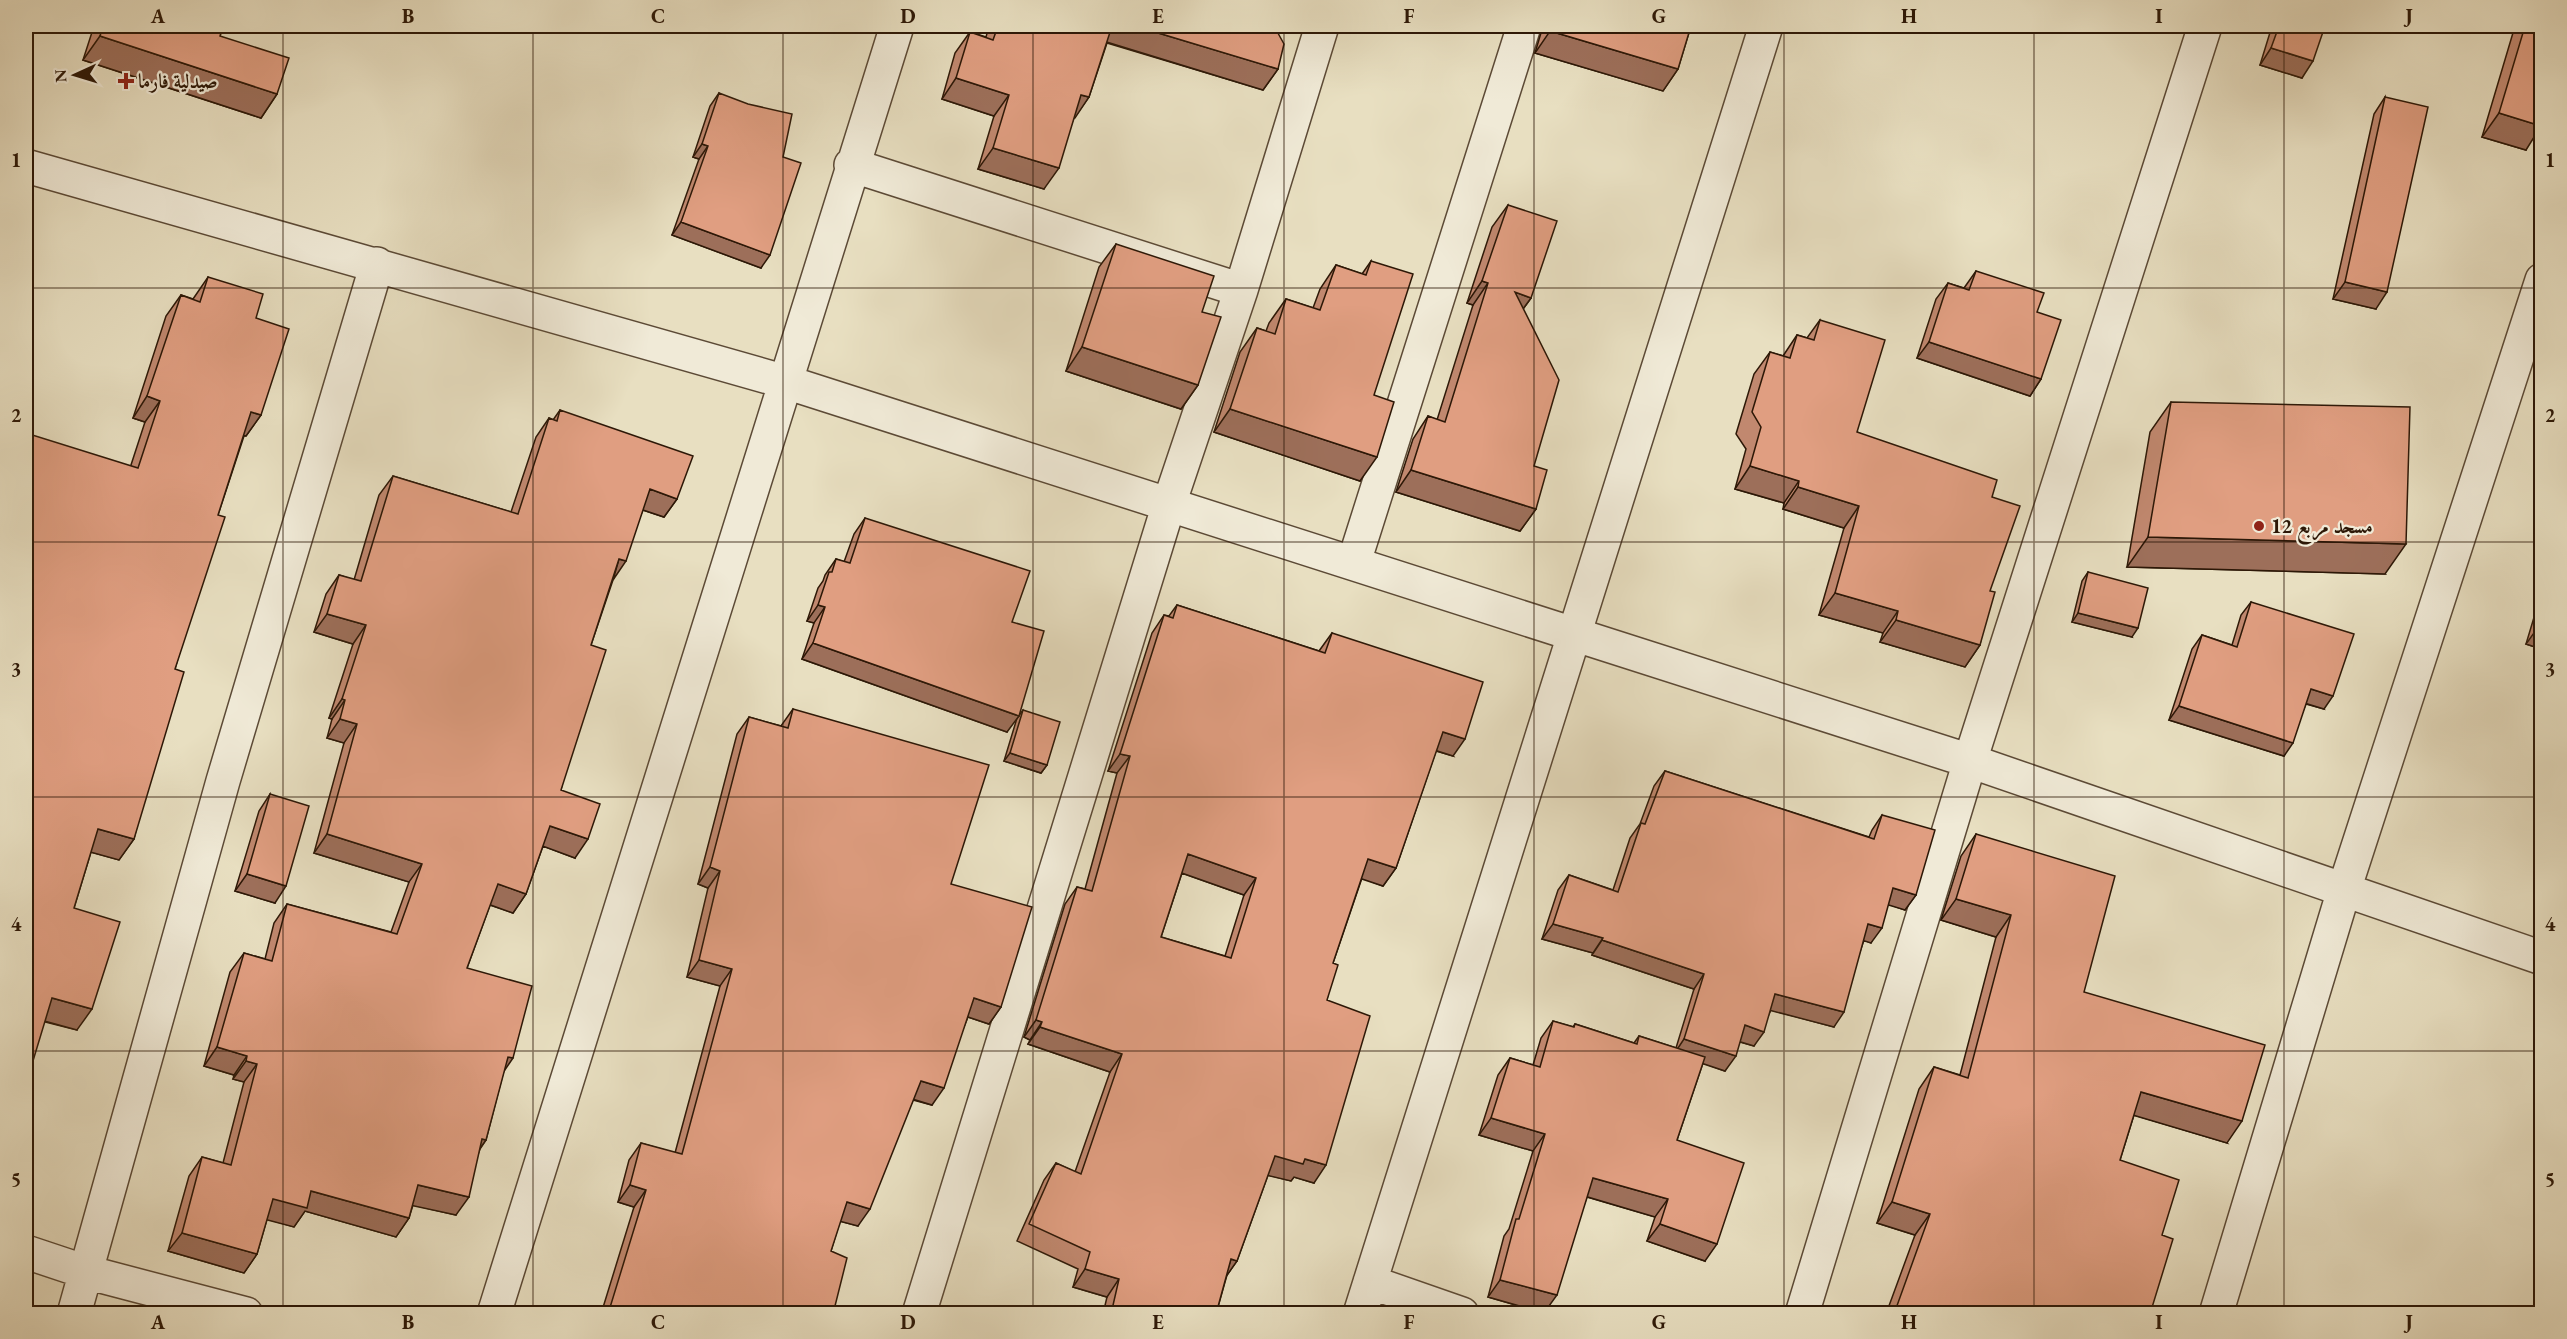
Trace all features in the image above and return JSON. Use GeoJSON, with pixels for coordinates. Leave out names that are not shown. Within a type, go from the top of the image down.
{"type":"FeatureCollection","features":[{"type":"Feature","properties":{"kind":"street"},"geometry":{"type":"LineString","coordinates":[[494,1314],[786,382],[851,165],[897,26]]}},
{"type":"Feature","properties":{"kind":"street"},"geometry":{"type":"LineString","coordinates":[[919,1314],[1169,504],[1241,290],[1322,26]]}},
{"type":"Feature","properties":{"kind":"street"},"geometry":{"type":"LineString","coordinates":[[1354,562],[1524,26]]}},
{"type":"Feature","properties":{"kind":"street"},"geometry":{"type":"LineString","coordinates":[[1360,1314],[1766,26]]}},
{"type":"Feature","properties":{"kind":"street"},"geometry":{"type":"LineString","coordinates":[[1802,1314],[1970,760],[2205,26]]}},
{"type":"Feature","properties":{"kind":"street"},"geometry":{"type":"LineString","coordinates":[[851,165],[1241,290]]}},
{"type":"Feature","properties":{"kind":"street"},"geometry":{"type":"LineString","coordinates":[[26,166],[786,382],[1354,562],[1574,636],[1970,760],[2541,958]]}},
{"type":"Feature","properties":{"kind":"street"},"geometry":{"type":"LineString","coordinates":[[74,1314],[223,781],[377,264]]}},
{"type":"Feature","properties":{"kind":"street"},"geometry":{"type":"LineString","coordinates":[[2216,1314],[2344,890],[2541,280]]}},
{"type":"Feature","properties":{"kind":"street"},"geometry":{"type":"LineString","coordinates":[[26,1252],[86,1272],[246,1314]]}},
{"type":"Feature","properties":{"kind":"street"},"geometry":{"type":"LineString","coordinates":[[1370,1282],[1462,1314]]}},
{"type":"Feature","properties":{"kind":"building"},"geometry":{"type":"Polygon","coordinates":[[[103,26],[223,26],[220,36],[289,58],[277,94],[100,36],[103,26]]]}},
{"type":"Feature","properties":{"kind":"building"},"geometry":{"type":"Polygon","coordinates":[[[998,26],[1112,26],[1089,97],[1081,95],[1059,168],[993,148],[1009,95],[956,78],[970,32],[993,40],[998,26]]]}},
{"type":"Feature","properties":{"kind":"building"},"geometry":{"type":"Polygon","coordinates":[[[1135,26],[1274,26],[1284,44],[1278,69],[1135,26]]]}},
{"type":"Feature","properties":{"kind":"building"},"geometry":{"type":"Polygon","coordinates":[[[1552,26],[1691,26],[1678,69],[1550,31],[1552,26]]]}},
{"type":"Feature","properties":{"kind":"building"},"geometry":{"type":"Polygon","coordinates":[[[2279,26],[2325,26],[2313,61],[2271,48],[2279,26]]]}},
{"type":"Feature","properties":{"kind":"building"},"geometry":{"type":"Polygon","coordinates":[[[2525,26],[2541,26],[2541,126],[2499,113],[2525,26]]]}},
{"type":"Feature","properties":{"kind":"building"},"geometry":{"type":"Polygon","coordinates":[[[719,93],[748,104],[792,114],[783,157],[801,163],[770,255],[681,222],[708,146],[702,144],[719,93]]]}},
{"type":"Feature","properties":{"kind":"building"},"geometry":{"type":"Polygon","coordinates":[[[2385,97],[2428,107],[2387,292],[2345,282],[2385,97]]]}},
{"type":"Feature","properties":{"kind":"building"},"geometry":{"type":"Polygon","coordinates":[[[1508,205],[1557,221],[1531,298],[1515,292],[1559,380],[1534,466],[1547,470],[1536,509],[1411,470],[1428,416],[1445,422],[1488,283],[1482,281],[1508,205]]]}},
{"type":"Feature","properties":{"kind":"building"},"geometry":{"type":"Polygon","coordinates":[[[1116,244],[1214,276],[1202,312],[1221,317],[1198,385],[1082,347],[1116,244]]]}},
{"type":"Feature","properties":{"kind":"building"},"geometry":{"type":"Polygon","coordinates":[[[1371,261],[1413,274],[1374,395],[1394,402],[1377,457],[1230,409],[1257,328],[1275,334],[1286,299],[1320,310],[1336,265],[1366,275],[1371,261]]]}},
{"type":"Feature","properties":{"kind":"building"},"geometry":{"type":"Polygon","coordinates":[[[1976,271],[2044,293],[2037,312],[2061,320],[2041,379],[1929,342],[1948,283],[1969,290],[1976,271]]]}},
{"type":"Feature","properties":{"kind":"building"},"geometry":{"type":"Polygon","coordinates":[[[208,277],[263,294],[256,318],[289,329],[261,415],[251,412],[218,515],[225,517],[175,669],[184,672],[134,839],[98,829],[74,908],[120,922],[92,1009],[52,998],[26,1084],[26,433],[138,468],[160,401],[147,396],[181,295],[200,302],[208,277]]]}},
{"type":"Feature","properties":{"kind":"building"},"geometry":{"type":"Polygon","coordinates":[[[1820,320],[1885,340],[1857,432],[1997,480],[1992,497],[2020,506],[1990,591],[1995,592],[1980,645],[1896,620],[1898,611],[1835,593],[1859,506],[1798,487],[1799,481],[1750,466],[1761,427],[1752,412],[1770,352],[1790,358],[1797,335],[1814,340],[1820,320]]]}},
{"type":"Feature","properties":{"kind":"building"},"geometry":{"type":"Polygon","coordinates":[[[2171,402],[2410,407],[2406,544],[2148,537],[2171,402]]]}},
{"type":"Feature","properties":{"kind":"building"},"geometry":{"type":"Polygon","coordinates":[[[560,410],[693,456],[677,499],[650,489],[626,561],[619,559],[591,645],[606,650],[561,790],[600,804],[588,839],[550,826],[526,894],[498,884],[467,968],[532,986],[513,1058],[508,1057],[486,1140],[482,1139],[469,1197],[418,1185],[409,1218],[311,1191],[307,1208],[273,1199],[257,1254],[182,1233],[202,1157],[231,1165],[257,1064],[246,1061],[247,1056],[217,1047],[244,953],[272,961],[287,904],[397,934],[422,864],[327,834],[357,724],[340,719],[345,700],[342,699],[366,625],[327,614],[339,575],[361,581],[393,476],[518,514],[549,418],[557,421],[560,410]]]}},
{"type":"Feature","properties":{"kind":"building"},"geometry":{"type":"Polygon","coordinates":[[[865,518],[1030,571],[1012,622],[1044,631],[1019,716],[813,643],[825,607],[818,605],[829,572],[832,572],[836,559],[850,563],[865,518]]]}},
{"type":"Feature","properties":{"kind":"building"},"geometry":{"type":"Polygon","coordinates":[[[2088,572],[2148,588],[2138,628],[2078,613],[2088,572]]]}},
{"type":"Feature","properties":{"kind":"building"},"geometry":{"type":"Polygon","coordinates":[[[2251,602],[2354,634],[2333,696],[2311,689],[2293,743],[2179,706],[2202,635],[2237,647],[2251,602]]]}},
{"type":"Feature","properties":{"kind":"building"},"geometry":{"type":"Polygon","coordinates":[[[1177,605],[1325,653],[1332,633],[1483,682],[1465,739],[1443,732],[1396,868],[1368,859],[1333,963],[1338,965],[1327,1000],[1370,1016],[1326,1165],[1305,1159],[1303,1164],[1275,1156],[1237,1261],[1231,1259],[1216,1314],[1111,1314],[1119,1279],[1085,1269],[1090,1252],[1029,1224],[1056,1163],[1081,1174],[1122,1054],[1040,1027],[1042,1022],[1036,1020],[1077,887],[1092,891],[1130,756],[1120,754],[1164,615],[1173,618],[1177,605]],[[1188,854],[1161,937],[1231,958],[1256,878],[1188,854]]]}},
{"type":"Feature","properties":{"kind":"building"},"geometry":{"type":"Polygon","coordinates":[[[793,709],[989,765],[951,884],[1032,907],[1001,1007],[974,998],[944,1088],[921,1081],[870,1209],[847,1202],[831,1251],[847,1258],[833,1314],[608,1314],[646,1190],[630,1185],[641,1143],[682,1154],[732,969],[699,960],[720,871],[710,867],[749,717],[788,728],[793,709]]]}},
{"type":"Feature","properties":{"kind":"building"},"geometry":{"type":"Polygon","coordinates":[[[1023,710],[1060,722],[1047,765],[1010,753],[1023,710]]]}},
{"type":"Feature","properties":{"kind":"building"},"geometry":{"type":"Polygon","coordinates":[[[1665,771],[1874,839],[1882,815],[1935,830],[1916,895],[1893,888],[1882,928],[1868,924],[1844,1012],[1775,994],[1764,1032],[1745,1025],[1736,1056],[1684,1039],[1704,974],[1602,940],[1603,938],[1553,924],[1569,875],[1618,892],[1641,823],[1645,824],[1665,771]]]}},
{"type":"Feature","properties":{"kind":"building"},"geometry":{"type":"Polygon","coordinates":[[[270,794],[309,806],[286,886],[247,874],[270,794]]]}},
{"type":"Feature","properties":{"kind":"building"},"geometry":{"type":"Polygon","coordinates":[[[1976,834],[2115,876],[2084,992],[2265,1045],[2242,1121],[2141,1092],[2120,1160],[2179,1180],[2162,1235],[2173,1239],[2150,1314],[1894,1314],[1930,1214],[1892,1202],[1934,1067],[1968,1078],[2011,915],[1956,899],[1976,834]]]}},
{"type":"Feature","properties":{"kind":"building"},"geometry":{"type":"Polygon","coordinates":[[[1553,1021],[1574,1027],[1575,1024],[1637,1044],[1639,1036],[1705,1057],[1677,1140],[1744,1163],[1717,1244],[1660,1224],[1668,1199],[1593,1178],[1557,1295],[1500,1280],[1516,1219],[1519,1219],[1545,1134],[1491,1118],[1510,1058],[1540,1067],[1553,1021]]]}},
{"type":"Feature","properties":{"kind":"building"},"geometry":{"type":"Polygon","coordinates":[[[171,1310],[182,1314],[170,1314],[171,1310]]]}},
{"type":"Feature","properties":{"kind":"place","name":"صيدلية فارما"},"geometry":{"type":"Point","coordinates":[126,81]}},
{"type":"Feature","properties":{"kind":"place","name":"مسجد مربع 12"},"geometry":{"type":"Point","coordinates":[2259,526]}}]}
